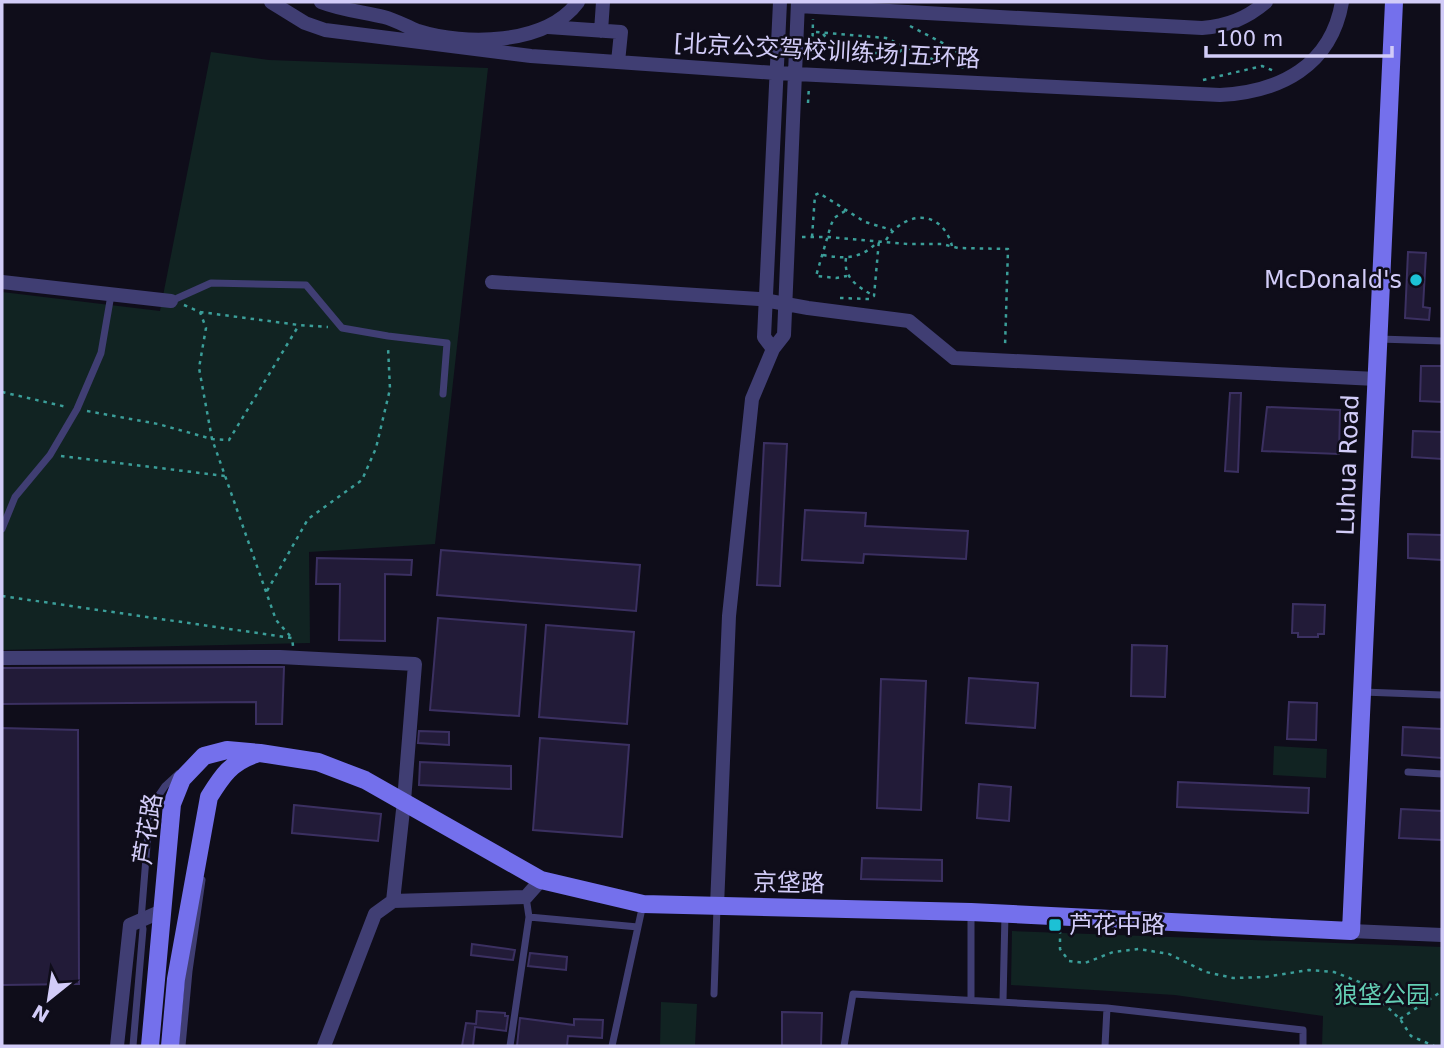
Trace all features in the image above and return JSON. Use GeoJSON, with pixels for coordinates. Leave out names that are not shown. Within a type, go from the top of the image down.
{"type":"FeatureCollection","features":[{"type":"Feature","properties":{"kind":"street","name":"[北京公交驾校训练场]五环路"},"geometry":{"type":"LineString","coordinates":[[271,2],[304,23],[326,30],[531,56],[776,73],[1220,95],[1247,94],[1290,77],[1309,64],[1332,35],[1342,2]]}},
{"type":"Feature","properties":{"kind":"street"},"geometry":{"type":"LineString","coordinates":[[321,2],[386,18],[420,32],[481,42],[531,32],[558,20],[578,2]]}},
{"type":"Feature","properties":{"kind":"street"},"geometry":{"type":"LineString","coordinates":[[601,31],[604,2]]}},
{"type":"Feature","properties":{"kind":"street"},"geometry":{"type":"LineString","coordinates":[[773,349],[764,337],[779,2]]}},
{"type":"Feature","properties":{"kind":"street"},"geometry":{"type":"LineString","coordinates":[[717,906],[731,595],[752,399],[773,349],[783,335],[798,4],[1202,28],[1233,23],[1266,2]]}},
{"type":"Feature","properties":{"kind":"street","name":"Luhua Road"},"geometry":{"type":"LineString","coordinates":[[1351,931],[1394,2]]}},
{"type":"Feature","properties":{"kind":"street"},"geometry":{"type":"LineString","coordinates":[[544,26],[621,32],[618,62]]}},
{"type":"Feature","properties":{"kind":"street"},"geometry":{"type":"LineString","coordinates":[[2,282],[171,301]]}},
{"type":"Feature","properties":{"kind":"street"},"geometry":{"type":"LineString","coordinates":[[492,282],[766,300],[909,321],[954,358],[1376,379]]}},
{"type":"Feature","properties":{"kind":"street"},"geometry":{"type":"LineString","coordinates":[[2,658],[294,657],[415,664],[393,901]]}},
{"type":"Feature","properties":{"kind":"street"},"geometry":{"type":"LineString","coordinates":[[204,755],[227,750],[260,753]]}},
{"type":"Feature","properties":{"kind":"street"},"geometry":{"type":"LineString","coordinates":[[170,1046],[176,979],[209,797],[223,772],[231,765],[242,758],[260,753]]}},
{"type":"Feature","properties":{"kind":"street","name":"京垡路"},"geometry":{"type":"LineString","coordinates":[[260,753],[318,762],[365,780],[541,880],[643,904],[1005,913],[1351,931]]}},
{"type":"Feature","properties":{"kind":"street","name":"芦花路"},"geometry":{"type":"LineString","coordinates":[[150,1046],[172,804],[182,779],[204,755]]}},
{"type":"Feature","properties":{"kind":"street"},"geometry":{"type":"LineString","coordinates":[[324,1046],[375,914],[393,901],[526,897],[541,880]]}},
{"type":"Feature","properties":{"kind":"street"},"geometry":{"type":"LineString","coordinates":[[117,1046],[130,925],[162,911]]}},
{"type":"Feature","properties":{"kind":"street"},"geometry":{"type":"LineString","coordinates":[[1351,931],[1442,935]]}},
{"type":"Feature","properties":{"kind":"lane"},"geometry":{"type":"LineString","coordinates":[[171,301],[211,283],[306,285],[342,328],[447,343],[443,394]]}},
{"type":"Feature","properties":{"kind":"lane"},"geometry":{"type":"LineString","coordinates":[[2,529],[15,497],[50,455],[78,409],[101,353],[111,294]]}},
{"type":"Feature","properties":{"kind":"lane"},"geometry":{"type":"LineString","coordinates":[[1378,339],[1442,341]]}},
{"type":"Feature","properties":{"kind":"lane"},"geometry":{"type":"LineString","coordinates":[[1363,692],[1442,695]]}},
{"type":"Feature","properties":{"kind":"lane"},"geometry":{"type":"LineString","coordinates":[[132,1046],[143,929],[141,920],[150,808],[165,786],[204,755]]}},
{"type":"Feature","properties":{"kind":"lane"},"geometry":{"type":"LineString","coordinates":[[1408,772],[1442,774]]}},
{"type":"Feature","properties":{"kind":"lane"},"geometry":{"type":"LineString","coordinates":[[182,1046],[208,827],[209,797]]}},
{"type":"Feature","properties":{"kind":"lane"},"geometry":{"type":"LineString","coordinates":[[510,1046],[529,917],[526,897]]}},
{"type":"Feature","properties":{"kind":"lane"},"geometry":{"type":"LineString","coordinates":[[612,1046],[643,904]]}},
{"type":"Feature","properties":{"kind":"lane"},"geometry":{"type":"LineString","coordinates":[[714,994],[717,906]]}},
{"type":"Feature","properties":{"kind":"lane"},"geometry":{"type":"LineString","coordinates":[[971,912],[971,1000]]}},
{"type":"Feature","properties":{"kind":"lane"},"geometry":{"type":"LineString","coordinates":[[1003,1001],[1005,913]]}},
{"type":"Feature","properties":{"kind":"lane"},"geometry":{"type":"LineString","coordinates":[[529,917],[638,927]]}},
{"type":"Feature","properties":{"kind":"lane"},"geometry":{"type":"LineString","coordinates":[[844,1046],[853,994],[1107,1008],[1303,1030],[1303,1046]]}},
{"type":"Feature","properties":{"kind":"lane"},"geometry":{"type":"LineString","coordinates":[[1105,1046],[1107,1008]]}},
{"type":"Feature","properties":{"kind":"path"},"geometry":{"type":"LineString","coordinates":[[813,19],[821,19]]}},
{"type":"Feature","properties":{"kind":"path"},"geometry":{"type":"LineString","coordinates":[[814,32],[886,38],[965,74],[957,50],[904,24]]}},
{"type":"Feature","properties":{"kind":"path"},"geometry":{"type":"LineString","coordinates":[[823,34],[838,51],[896,54],[908,46]]}},
{"type":"Feature","properties":{"kind":"path"},"geometry":{"type":"LineString","coordinates":[[811,237],[815,195],[819,193],[865,222],[892,230]]}},
{"type":"Feature","properties":{"kind":"path"},"geometry":{"type":"LineString","coordinates":[[845,211],[834,218],[816,276],[847,276]]}},
{"type":"Feature","properties":{"kind":"path"},"geometry":{"type":"LineString","coordinates":[[886,240],[892,230],[911,218],[922,218],[937,224],[948,234],[952,247]]}},
{"type":"Feature","properties":{"kind":"path"},"geometry":{"type":"LineString","coordinates":[[787,237],[886,240],[908,244],[1008,249],[1004,361]]}},
{"type":"Feature","properties":{"kind":"path"},"geometry":{"type":"LineString","coordinates":[[823,255],[846,258],[861,255],[879,240]]}},
{"type":"Feature","properties":{"kind":"path"},"geometry":{"type":"LineString","coordinates":[[874,296],[879,240]]}},
{"type":"Feature","properties":{"kind":"path"},"geometry":{"type":"LineString","coordinates":[[846,258],[847,276],[874,296]]}},
{"type":"Feature","properties":{"kind":"path"},"geometry":{"type":"LineString","coordinates":[[833,297],[869,299],[874,296]]}},
{"type":"Feature","properties":{"kind":"path"},"geometry":{"type":"LineString","coordinates":[[171,301],[200,312],[299,326],[342,328]]}},
{"type":"Feature","properties":{"kind":"path"},"geometry":{"type":"LineString","coordinates":[[200,312],[206,328],[199,368],[212,439],[276,620],[292,638],[294,657]]}},
{"type":"Feature","properties":{"kind":"path"},"geometry":{"type":"LineString","coordinates":[[2,391],[158,424],[212,439],[229,440],[299,326]]}},
{"type":"Feature","properties":{"kind":"path"},"geometry":{"type":"LineString","coordinates":[[266,592],[308,519],[362,480],[376,448],[390,389],[388,336]]}},
{"type":"Feature","properties":{"kind":"path"},"geometry":{"type":"LineString","coordinates":[[50,455],[225,476]]}},
{"type":"Feature","properties":{"kind":"path"},"geometry":{"type":"LineString","coordinates":[[2,596],[292,638]]}},
{"type":"Feature","properties":{"kind":"path"},"geometry":{"type":"LineString","coordinates":[[1061,916],[1060,949],[1069,961],[1085,963],[1113,952],[1139,949],[1169,954],[1206,972],[1233,978],[1265,977],[1309,970],[1334,972],[1362,983],[1400,1019],[1410,1036],[1434,1046]]}},
{"type":"Feature","properties":{"kind":"path"},"geometry":{"type":"LineString","coordinates":[[1400,1019],[1442,991]]}},
{"type":"Feature","properties":{"kind":"green space"},"geometry":{"type":"Polygon","coordinates":[[[211,52],[269,60],[488,68],[435,544],[309,552],[310,643],[2,650],[2,292],[160,311],[211,52]]]}},
{"type":"Feature","properties":{"kind":"green space"},"geometry":{"type":"Polygon","coordinates":[[[1274,746],[1327,749],[1326,778],[1273,775],[1274,746]]]}},
{"type":"Feature","properties":{"kind":"green space","name":"狼垡公园"},"geometry":{"type":"Polygon","coordinates":[[[1012,931],[1442,947],[1442,1046],[1322,1046],[1323,1016],[1175,995],[1011,985],[1012,931]]]}},
{"type":"Feature","properties":{"kind":"green space"},"geometry":{"type":"Polygon","coordinates":[[[661,1002],[697,1004],[695,1046],[660,1046],[661,1002]]]}},
{"type":"Feature","properties":{"kind":"building","name":"McDonald's"},"geometry":{"type":"Polygon","coordinates":[[[1408,252],[1426,253],[1423,307],[1430,308],[1429,320],[1405,318],[1408,252]]]}},
{"type":"Feature","properties":{"kind":"building"},"geometry":{"type":"Polygon","coordinates":[[[1421,366],[1442,366],[1442,402],[1420,401],[1421,366]]]}},
{"type":"Feature","properties":{"kind":"building"},"geometry":{"type":"Polygon","coordinates":[[[1230,393],[1241,393],[1238,472],[1225,471],[1230,393]]]}},
{"type":"Feature","properties":{"kind":"building"},"geometry":{"type":"Polygon","coordinates":[[[1267,407],[1340,410],[1339,454],[1262,451],[1267,407]]]}},
{"type":"Feature","properties":{"kind":"building"},"geometry":{"type":"Polygon","coordinates":[[[1413,431],[1442,432],[1442,459],[1412,457],[1413,431]]]}},
{"type":"Feature","properties":{"kind":"building"},"geometry":{"type":"Polygon","coordinates":[[[764,443],[787,444],[780,586],[757,585],[764,443]]]}},
{"type":"Feature","properties":{"kind":"building"},"geometry":{"type":"Polygon","coordinates":[[[805,510],[866,513],[865,526],[968,531],[966,559],[864,554],[863,563],[802,560],[805,510]]]}},
{"type":"Feature","properties":{"kind":"building"},"geometry":{"type":"Polygon","coordinates":[[[1408,534],[1442,535],[1442,560],[1408,558],[1408,534]]]}},
{"type":"Feature","properties":{"kind":"building"},"geometry":{"type":"Polygon","coordinates":[[[441,550],[640,565],[636,611],[437,595],[441,550]]]}},
{"type":"Feature","properties":{"kind":"building"},"geometry":{"type":"Polygon","coordinates":[[[317,558],[412,560],[411,575],[385,574],[385,641],[339,640],[340,584],[316,584],[317,558]]]}},
{"type":"Feature","properties":{"kind":"building"},"geometry":{"type":"Polygon","coordinates":[[[1293,604],[1325,605],[1324,634],[1318,634],[1318,637],[1298,637],[1298,633],[1292,633],[1293,604]]]}},
{"type":"Feature","properties":{"kind":"building"},"geometry":{"type":"Polygon","coordinates":[[[438,618],[526,625],[519,716],[430,710],[438,618]]]}},
{"type":"Feature","properties":{"kind":"building"},"geometry":{"type":"Polygon","coordinates":[[[546,625],[634,632],[627,724],[539,717],[546,625]]]}},
{"type":"Feature","properties":{"kind":"building"},"geometry":{"type":"Polygon","coordinates":[[[1132,645],[1167,646],[1165,697],[1131,696],[1132,645]]]}},
{"type":"Feature","properties":{"kind":"building"},"geometry":{"type":"Polygon","coordinates":[[[284,667],[282,724],[256,724],[256,702],[2,704],[2,668],[284,667]]]}},
{"type":"Feature","properties":{"kind":"building"},"geometry":{"type":"Polygon","coordinates":[[[969,678],[1038,683],[1035,728],[966,723],[969,678]]]}},
{"type":"Feature","properties":{"kind":"building"},"geometry":{"type":"Polygon","coordinates":[[[881,679],[926,681],[921,810],[877,808],[881,679]]]}},
{"type":"Feature","properties":{"kind":"building"},"geometry":{"type":"Polygon","coordinates":[[[1289,702],[1317,703],[1316,740],[1287,739],[1289,702]]]}},
{"type":"Feature","properties":{"kind":"building"},"geometry":{"type":"Polygon","coordinates":[[[1403,727],[1442,729],[1442,758],[1402,755],[1403,727]]]}},
{"type":"Feature","properties":{"kind":"building"},"geometry":{"type":"Polygon","coordinates":[[[2,728],[78,730],[79,984],[2,985],[2,728]]]}},
{"type":"Feature","properties":{"kind":"building"},"geometry":{"type":"Polygon","coordinates":[[[419,731],[449,732],[449,745],[418,743],[419,731]]]}},
{"type":"Feature","properties":{"kind":"building"},"geometry":{"type":"Polygon","coordinates":[[[540,738],[629,745],[622,837],[533,830],[540,738]]]}},
{"type":"Feature","properties":{"kind":"building"},"geometry":{"type":"Polygon","coordinates":[[[420,762],[511,766],[511,789],[419,785],[420,762]]]}},
{"type":"Feature","properties":{"kind":"building"},"geometry":{"type":"Polygon","coordinates":[[[1178,782],[1309,788],[1308,813],[1177,807],[1178,782]]]}},
{"type":"Feature","properties":{"kind":"building"},"geometry":{"type":"Polygon","coordinates":[[[979,784],[1011,787],[1009,821],[977,818],[979,784]]]}},
{"type":"Feature","properties":{"kind":"building"},"geometry":{"type":"Polygon","coordinates":[[[294,805],[381,814],[378,841],[292,833],[294,805]]]}},
{"type":"Feature","properties":{"kind":"building"},"geometry":{"type":"Polygon","coordinates":[[[1401,809],[1442,811],[1442,840],[1399,838],[1401,809]]]}},
{"type":"Feature","properties":{"kind":"building"},"geometry":{"type":"Polygon","coordinates":[[[862,858],[942,860],[942,881],[861,879],[862,858]]]}},
{"type":"Feature","properties":{"kind":"building"},"geometry":{"type":"Polygon","coordinates":[[[472,944],[515,950],[513,960],[471,955],[472,944]]]}},
{"type":"Feature","properties":{"kind":"building"},"geometry":{"type":"Polygon","coordinates":[[[530,953],[567,957],[566,970],[528,966],[530,953]]]}},
{"type":"Feature","properties":{"kind":"building"},"geometry":{"type":"Polygon","coordinates":[[[477,1011],[505,1013],[505,1016],[508,1016],[506,1031],[475,1027],[473,1046],[462,1046],[466,1023],[476,1024],[477,1011]]]}},
{"type":"Feature","properties":{"kind":"building"},"geometry":{"type":"Polygon","coordinates":[[[782,1012],[822,1013],[821,1046],[782,1046],[782,1012]]]}},
{"type":"Feature","properties":{"kind":"building"},"geometry":{"type":"Polygon","coordinates":[[[520,1018],[574,1025],[574,1019],[603,1020],[602,1038],[568,1036],[567,1046],[517,1046],[520,1018]]]}},
{"type":"Feature","properties":{"kind":"place","name":"McDonald's"},"geometry":{"type":"Point","coordinates":[1416,280]}},
{"type":"Feature","properties":{"kind":"place","name":"芦花中路"},"geometry":{"type":"Point","coordinates":[1055,925]}}]}
